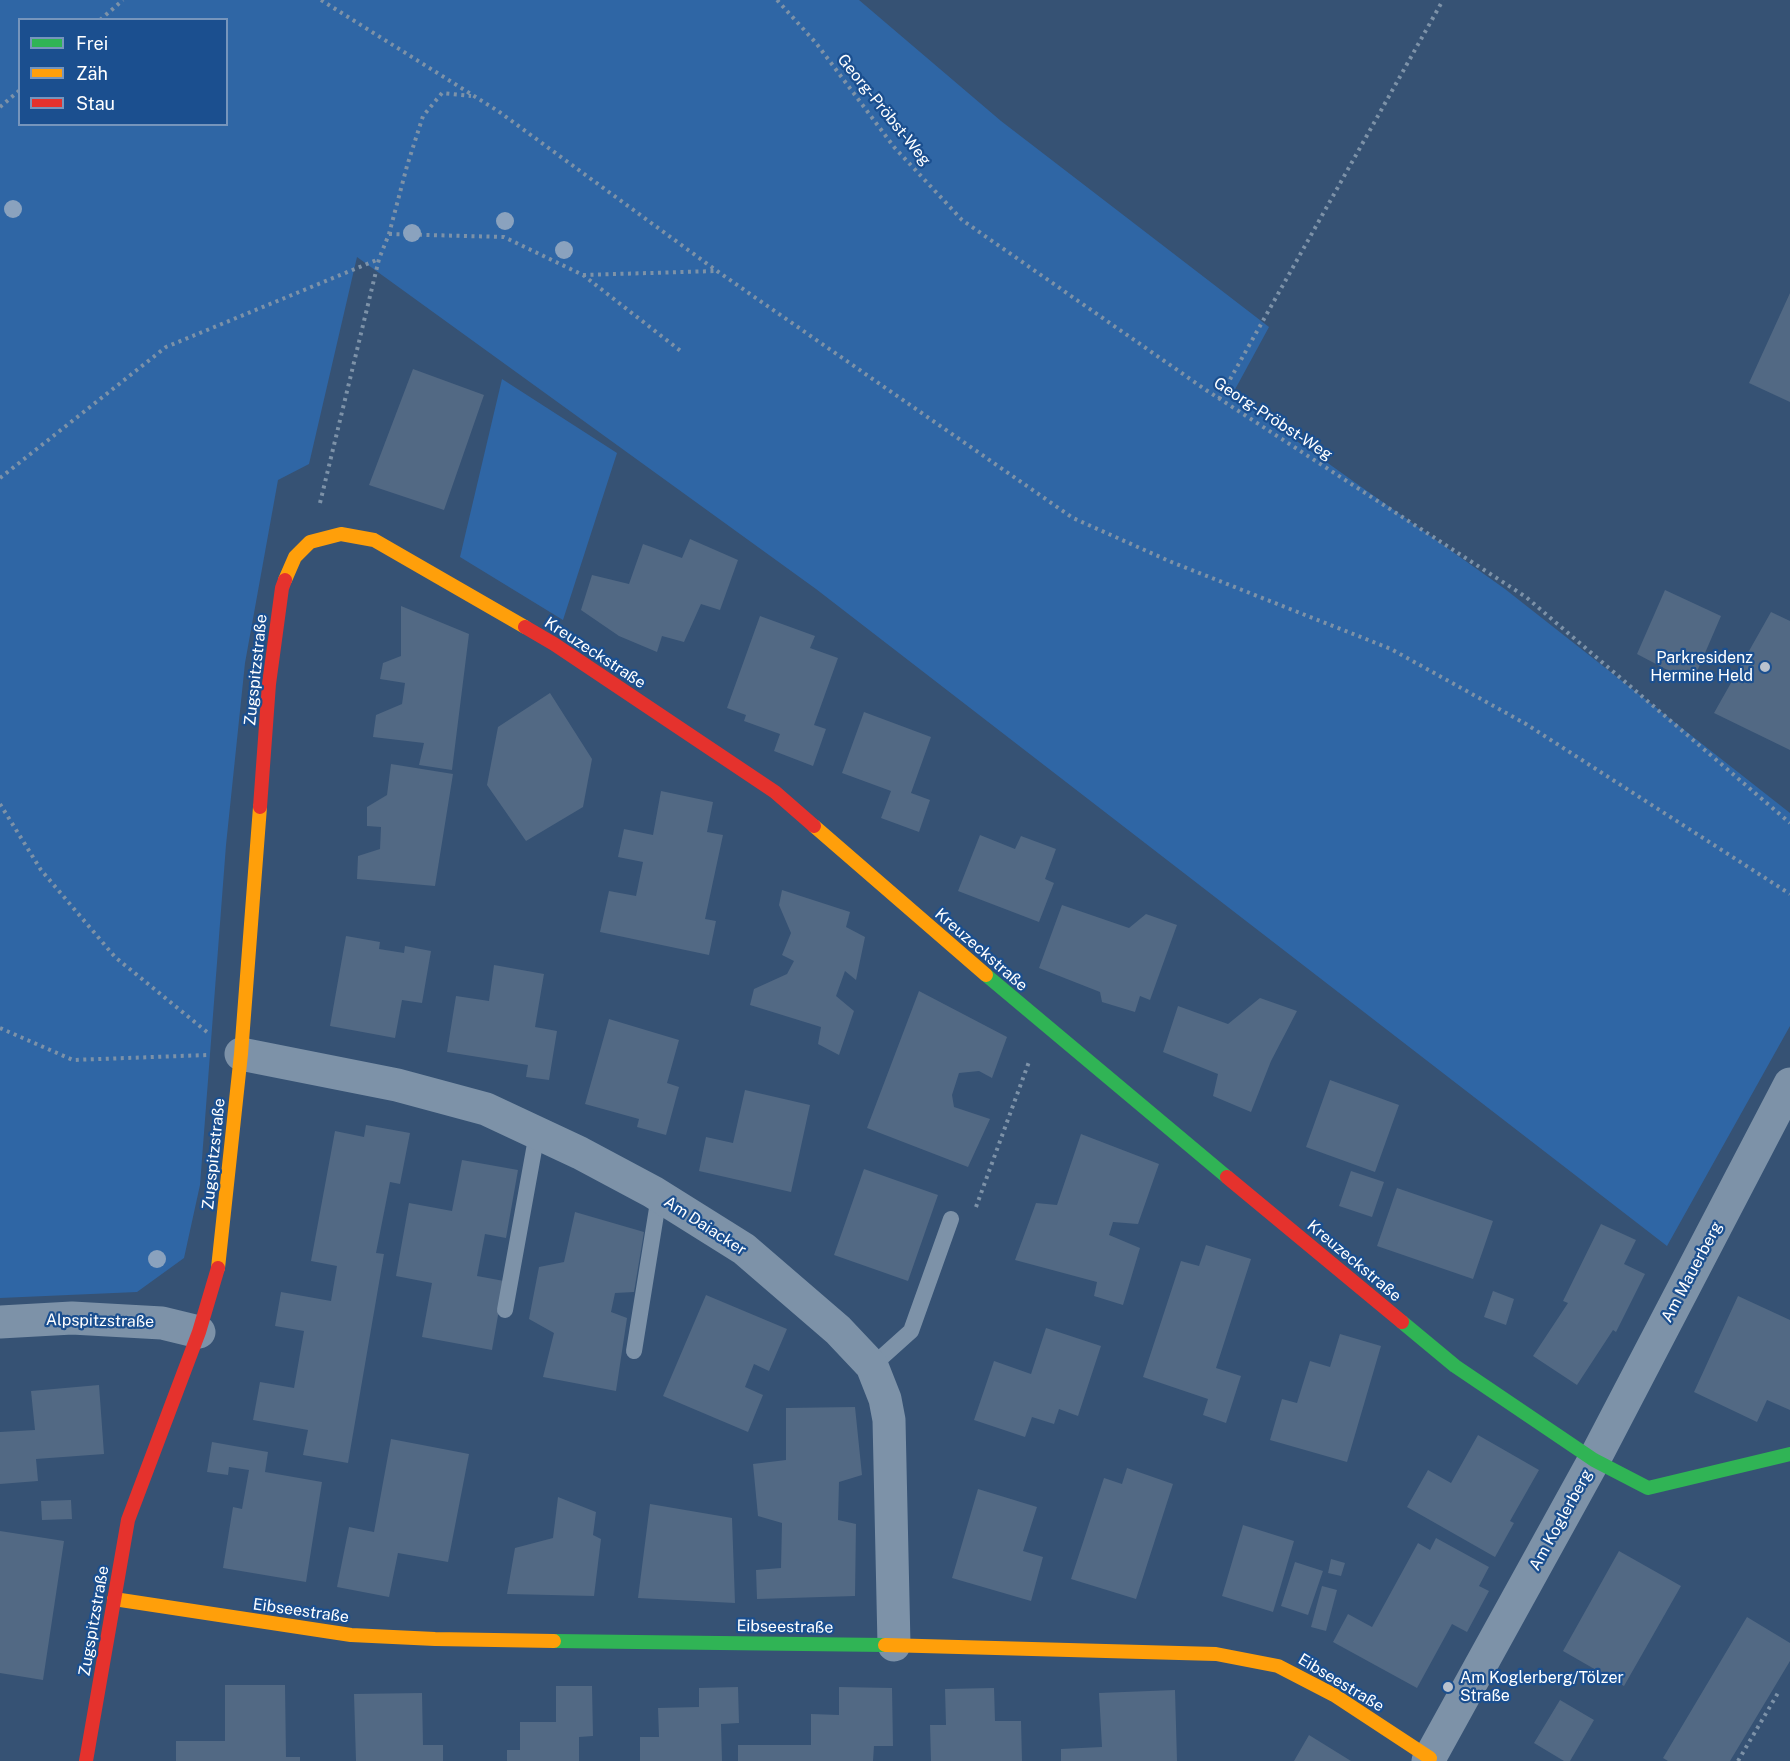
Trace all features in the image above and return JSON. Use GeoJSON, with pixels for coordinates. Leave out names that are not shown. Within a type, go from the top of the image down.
{"type":"FeatureCollection","features":[{"type":"Feature","properties":{"kind":"street","name":"Kreuzeckstraße"},"geometry":{"type":"LineString","coordinates":[[310,542],[340,534],[374,540],[554,644],[775,792],[1043,1025],[1455,1365],[1594,1460]]}},
{"type":"Feature","properties":{"kind":"street","name":"Zugspitzstraße"},"geometry":{"type":"LineString","coordinates":[[86,1761],[128,1520],[200,1332],[220,1262],[241,1054],[272,663],[282,588],[295,557],[310,542]]}},
{"type":"Feature","properties":{"kind":"street","name":"Am Daiacker"},"geometry":{"type":"LineString","coordinates":[[241,1054],[398,1085],[486,1109],[580,1153],[659,1196],[744,1249],[838,1330],[872,1366],[885,1399],[889,1420],[894,1645]]}},
{"type":"Feature","properties":{"kind":"street","name":"Am Mauerberg"},"geometry":{"type":"LineString","coordinates":[[1594,1460],[1790,1084]]}},
{"type":"Feature","properties":{"kind":"street","name":"Alpspitzstraße"},"geometry":{"type":"LineString","coordinates":[[0,1322],[72,1318],[162,1323],[200,1332]]}},
{"type":"Feature","properties":{"kind":"street","name":"Am Koglerberg"},"geometry":{"type":"LineString","coordinates":[[1429,1760],[1594,1460],[1648,1488],[1789,1456]]}},
{"type":"Feature","properties":{"kind":"street","name":"Eibseestraße"},"geometry":{"type":"LineString","coordinates":[[114,1599],[351,1635],[435,1639],[894,1645],[1216,1654],[1278,1666],[1334,1695],[1429,1760]]}},
{"type":"Feature","properties":{"kind":"lane"},"geometry":{"type":"LineString","coordinates":[[505,1310],[537,1133]]}},
{"type":"Feature","properties":{"kind":"lane"},"geometry":{"type":"LineString","coordinates":[[634,1351],[659,1196]]}},
{"type":"Feature","properties":{"kind":"lane"},"geometry":{"type":"LineString","coordinates":[[872,1366],[911,1331],[951,1219]]}},
{"type":"Feature","properties":{"kind":"path"},"geometry":{"type":"LineString","coordinates":[[102,18],[123,0]]}},
{"type":"Feature","properties":{"kind":"path"},"geometry":{"type":"LineString","coordinates":[[321,0],[498,111],[717,271],[1073,518],[1169,561],[1391,649],[1526,724],[1790,894]]}},
{"type":"Feature","properties":{"kind":"path","name":"Georg-Pröbst-Weg"},"geometry":{"type":"LineString","coordinates":[[777,0],[816,43],[894,147],[962,220],[1219,399],[1526,597],[1790,823]]}},
{"type":"Feature","properties":{"kind":"path"},"geometry":{"type":"LineString","coordinates":[[1219,399],[1443,0]]}},
{"type":"Feature","properties":{"kind":"path"},"geometry":{"type":"LineString","coordinates":[[0,106],[18,92]]}},
{"type":"Feature","properties":{"kind":"path"},"geometry":{"type":"LineString","coordinates":[[310,542],[379,259],[389,234],[423,116],[442,93],[474,96]]}},
{"type":"Feature","properties":{"kind":"path"},"geometry":{"type":"LineString","coordinates":[[389,234],[504,237],[583,274],[682,352]]}},
{"type":"Feature","properties":{"kind":"path"},"geometry":{"type":"LineString","coordinates":[[0,478],[165,347],[379,259]]}},
{"type":"Feature","properties":{"kind":"path"},"geometry":{"type":"LineString","coordinates":[[583,274],[717,271]]}},
{"type":"Feature","properties":{"kind":"path"},"geometry":{"type":"LineString","coordinates":[[0,804],[41,870],[115,957],[199,1027],[241,1054]]}},
{"type":"Feature","properties":{"kind":"path"},"geometry":{"type":"LineString","coordinates":[[0,1028],[73,1060],[241,1054]]}},
{"type":"Feature","properties":{"kind":"path"},"geometry":{"type":"LineString","coordinates":[[1738,1761],[1778,1693]]}},
{"type":"Feature","properties":{"kind":"shaded area"},"geometry":{"type":"Polygon","coordinates":[[[0,0],[859,0],[1001,121],[1269,327],[1232,395],[1505,589],[1790,813],[1790,1026],[1667,1246],[816,589],[357,257],[309,464],[278,480],[245,663],[226,845],[200,1185],[184,1258],[137,1292],[0,1298],[0,0]]]}},
{"type":"Feature","properties":{"kind":"shaded area"},"geometry":{"type":"Polygon","coordinates":[[[502,379],[617,453],[563,620],[460,557],[502,379]]]}},
{"type":"Feature","properties":{"kind":"building"},"geometry":{"type":"Polygon","coordinates":[[[1790,293],[1790,402],[1749,383],[1790,293]]]}},
{"type":"Feature","properties":{"kind":"building"},"geometry":{"type":"Polygon","coordinates":[[[413,369],[484,395],[444,510],[369,485],[413,369]]]}},
{"type":"Feature","properties":{"kind":"building"},"geometry":{"type":"Polygon","coordinates":[[[690,539],[738,560],[720,610],[701,604],[684,642],[662,636],[657,652],[619,636],[581,610],[592,575],[629,584],[643,544],[682,558],[690,539]]]}},
{"type":"Feature","properties":{"kind":"building"},"geometry":{"type":"Polygon","coordinates":[[[1665,590],[1721,616],[1692,683],[1637,654],[1665,590]]]}},
{"type":"Feature","properties":{"kind":"building"},"geometry":{"type":"Polygon","coordinates":[[[401,606],[469,634],[452,770],[419,765],[424,743],[373,737],[376,715],[402,704],[405,683],[380,679],[383,663],[401,656],[401,606]]]}},
{"type":"Feature","properties":{"kind":"building","name":"Parkresidenz Hermine Held"},"geometry":{"type":"Polygon","coordinates":[[[1771,612],[1790,621],[1790,750],[1714,713],[1771,612]]]}},
{"type":"Feature","properties":{"kind":"building"},"geometry":{"type":"Polygon","coordinates":[[[760,616],[815,636],[810,648],[838,658],[814,725],[826,729],[813,766],[774,751],[780,734],[744,721],[746,715],[727,708],[760,616]]]}},
{"type":"Feature","properties":{"kind":"building"},"geometry":{"type":"Polygon","coordinates":[[[550,693],[592,759],[583,807],[526,841],[487,785],[498,727],[550,693]]]}},
{"type":"Feature","properties":{"kind":"building"},"geometry":{"type":"Polygon","coordinates":[[[864,712],[931,737],[911,793],[930,800],[919,832],[881,818],[891,791],[842,773],[864,712]]]}},
{"type":"Feature","properties":{"kind":"building"},"geometry":{"type":"Polygon","coordinates":[[[391,764],[453,774],[435,886],[357,879],[358,856],[380,849],[381,827],[367,826],[367,807],[387,795],[391,764]]]}},
{"type":"Feature","properties":{"kind":"building"},"geometry":{"type":"Polygon","coordinates":[[[661,791],[713,802],[707,832],[723,835],[705,919],[716,921],[709,955],[600,932],[609,891],[636,896],[643,862],[618,857],[624,829],[653,835],[661,791]]]}},
{"type":"Feature","properties":{"kind":"building"},"geometry":{"type":"Polygon","coordinates":[[[980,835],[1015,849],[1021,836],[1056,849],[1045,879],[1054,883],[1039,922],[958,891],[980,835]]]}},
{"type":"Feature","properties":{"kind":"building"},"geometry":{"type":"Polygon","coordinates":[[[782,890],[850,912],[846,927],[865,937],[856,980],[845,971],[836,996],[854,1011],[839,1055],[818,1044],[821,1027],[750,1005],[754,989],[787,974],[794,961],[782,955],[791,933],[779,905],[782,890]]]}},
{"type":"Feature","properties":{"kind":"building"},"geometry":{"type":"Polygon","coordinates":[[[1062,905],[1129,928],[1146,914],[1177,925],[1150,1000],[1140,996],[1135,1012],[1102,1002],[1100,992],[1039,968],[1062,905]]]}},
{"type":"Feature","properties":{"kind":"building"},"geometry":{"type":"Polygon","coordinates":[[[346,936],[380,942],[379,949],[404,953],[405,946],[431,951],[422,1003],[402,1000],[395,1038],[330,1026],[346,936]]]}},
{"type":"Feature","properties":{"kind":"building"},"geometry":{"type":"Polygon","coordinates":[[[494,965],[544,974],[535,1027],[557,1031],[549,1080],[526,1077],[528,1065],[447,1052],[456,996],[489,1001],[494,965]]]}},
{"type":"Feature","properties":{"kind":"building"},"geometry":{"type":"Polygon","coordinates":[[[919,991],[1007,1037],[992,1078],[979,1071],[959,1073],[952,1095],[954,1107],[990,1119],[968,1167],[867,1128],[919,991]]]}},
{"type":"Feature","properties":{"kind":"building"},"geometry":{"type":"Polygon","coordinates":[[[1260,998],[1297,1011],[1271,1061],[1251,1112],[1213,1096],[1218,1074],[1163,1052],[1178,1006],[1228,1024],[1260,998]]]}},
{"type":"Feature","properties":{"kind":"building"},"geometry":{"type":"Polygon","coordinates":[[[609,1019],[679,1040],[667,1083],[679,1087],[666,1135],[637,1127],[639,1119],[585,1104],[609,1019]]]}},
{"type":"Feature","properties":{"kind":"building"},"geometry":{"type":"Polygon","coordinates":[[[1330,1080],[1399,1105],[1375,1172],[1306,1147],[1330,1080]]]}},
{"type":"Feature","properties":{"kind":"building"},"geometry":{"type":"Polygon","coordinates":[[[745,1090],[810,1105],[791,1192],[699,1171],[706,1137],[733,1143],[745,1090]]]}},
{"type":"Feature","properties":{"kind":"building"},"geometry":{"type":"Polygon","coordinates":[[[366,1125],[410,1133],[400,1184],[390,1182],[376,1253],[384,1254],[348,1463],[303,1455],[308,1430],[253,1420],[260,1382],[294,1388],[304,1331],[275,1326],[281,1292],[331,1301],[337,1266],[311,1261],[335,1131],[364,1137],[366,1125]]]}},
{"type":"Feature","properties":{"kind":"building"},"geometry":{"type":"Polygon","coordinates":[[[1081,1134],[1159,1164],[1138,1224],[1113,1222],[1109,1235],[1140,1248],[1123,1305],[1094,1296],[1097,1282],[1015,1260],[1036,1203],[1057,1205],[1081,1134]]]}},
{"type":"Feature","properties":{"kind":"building"},"geometry":{"type":"Polygon","coordinates":[[[462,1160],[518,1170],[506,1238],[485,1234],[477,1276],[504,1281],[492,1350],[422,1337],[432,1283],[396,1276],[409,1203],[452,1211],[462,1160]]]}},
{"type":"Feature","properties":{"kind":"building"},"geometry":{"type":"Polygon","coordinates":[[[864,1169],[938,1195],[908,1281],[834,1255],[864,1169]]]}},
{"type":"Feature","properties":{"kind":"building"},"geometry":{"type":"Polygon","coordinates":[[[1351,1171],[1384,1182],[1372,1217],[1339,1206],[1351,1171]]]}},
{"type":"Feature","properties":{"kind":"building"},"geometry":{"type":"Polygon","coordinates":[[[1397,1188],[1493,1221],[1473,1279],[1377,1246],[1397,1188]]]}},
{"type":"Feature","properties":{"kind":"building"},"geometry":{"type":"Polygon","coordinates":[[[575,1212],[644,1232],[634,1292],[615,1293],[611,1312],[627,1318],[616,1391],[543,1377],[554,1333],[529,1319],[539,1267],[564,1262],[575,1212]]]}},
{"type":"Feature","properties":{"kind":"building"},"geometry":{"type":"Polygon","coordinates":[[[1601,1224],[1636,1240],[1624,1264],[1645,1274],[1616,1332],[1613,1330],[1577,1385],[1533,1356],[1568,1303],[1563,1301],[1601,1224]]]}},
{"type":"Feature","properties":{"kind":"building"},"geometry":{"type":"Polygon","coordinates":[[[1206,1245],[1251,1259],[1216,1368],[1241,1376],[1226,1423],[1203,1415],[1208,1399],[1143,1377],[1181,1261],[1199,1266],[1206,1245]]]}},
{"type":"Feature","properties":{"kind":"building"},"geometry":{"type":"Polygon","coordinates":[[[1493,1291],[1514,1299],[1506,1325],[1484,1317],[1493,1291]]]}},
{"type":"Feature","properties":{"kind":"building"},"geometry":{"type":"Polygon","coordinates":[[[706,1295],[787,1329],[769,1371],[754,1364],[745,1387],[763,1395],[748,1432],[663,1396],[706,1295]]]}},
{"type":"Feature","properties":{"kind":"building"},"geometry":{"type":"Polygon","coordinates":[[[1738,1296],[1790,1320],[1790,1410],[1767,1400],[1757,1422],[1694,1392],[1738,1296]]]}},
{"type":"Feature","properties":{"kind":"building"},"geometry":{"type":"Polygon","coordinates":[[[1046,1328],[1101,1346],[1078,1416],[1059,1409],[1054,1424],[1032,1417],[1025,1437],[974,1420],[994,1361],[1031,1374],[1046,1328]]]}},
{"type":"Feature","properties":{"kind":"building"},"geometry":{"type":"Polygon","coordinates":[[[1340,1334],[1381,1346],[1347,1462],[1270,1440],[1282,1399],[1297,1403],[1310,1361],[1330,1367],[1340,1334]]]}},
{"type":"Feature","properties":{"kind":"building"},"geometry":{"type":"Polygon","coordinates":[[[99,1385],[104,1454],[36,1459],[38,1481],[0,1484],[0,1432],[35,1430],[31,1391],[99,1385]]]}},
{"type":"Feature","properties":{"kind":"building"},"geometry":{"type":"Polygon","coordinates":[[[855,1407],[862,1475],[839,1482],[838,1520],[856,1524],[855,1596],[757,1599],[756,1570],[781,1568],[782,1523],[758,1516],[753,1464],[786,1460],[786,1408],[855,1407]]]}},
{"type":"Feature","properties":{"kind":"building"},"geometry":{"type":"Polygon","coordinates":[[[1478,1435],[1539,1470],[1510,1521],[1514,1523],[1495,1557],[1407,1507],[1428,1470],[1451,1483],[1478,1435]]]}},
{"type":"Feature","properties":{"kind":"building"},"geometry":{"type":"Polygon","coordinates":[[[391,1439],[469,1454],[448,1562],[398,1553],[389,1597],[337,1587],[349,1527],[374,1532],[391,1439]]]}},
{"type":"Feature","properties":{"kind":"building"},"geometry":{"type":"Polygon","coordinates":[[[212,1442],[268,1452],[265,1472],[322,1482],[306,1582],[223,1568],[233,1507],[242,1509],[249,1470],[229,1467],[228,1475],[207,1472],[212,1442]]]}},
{"type":"Feature","properties":{"kind":"building"},"geometry":{"type":"Polygon","coordinates":[[[1127,1468],[1173,1484],[1136,1599],[1071,1579],[1104,1478],[1122,1484],[1127,1468]]]}},
{"type":"Feature","properties":{"kind":"building"},"geometry":{"type":"Polygon","coordinates":[[[978,1489],[1037,1507],[1023,1551],[1043,1557],[1031,1601],[952,1578],[978,1489]]]}},
{"type":"Feature","properties":{"kind":"building"},"geometry":{"type":"Polygon","coordinates":[[[558,1497],[596,1512],[593,1535],[601,1539],[594,1596],[507,1594],[515,1548],[553,1538],[558,1497]]]}},
{"type":"Feature","properties":{"kind":"building"},"geometry":{"type":"Polygon","coordinates":[[[71,1500],[72,1519],[42,1520],[41,1501],[71,1500]]]}},
{"type":"Feature","properties":{"kind":"building"},"geometry":{"type":"Polygon","coordinates":[[[650,1504],[732,1518],[735,1603],[638,1598],[650,1504]]]}},
{"type":"Feature","properties":{"kind":"building"},"geometry":{"type":"Polygon","coordinates":[[[1243,1525],[1294,1541],[1273,1612],[1222,1596],[1243,1525]]]}},
{"type":"Feature","properties":{"kind":"building"},"geometry":{"type":"Polygon","coordinates":[[[0,1531],[64,1541],[43,1680],[0,1673],[0,1531]]]}},
{"type":"Feature","properties":{"kind":"building"},"geometry":{"type":"Polygon","coordinates":[[[1436,1538],[1489,1567],[1479,1586],[1489,1591],[1467,1632],[1452,1624],[1417,1688],[1333,1642],[1348,1614],[1372,1627],[1418,1543],[1430,1550],[1436,1538]]]}},
{"type":"Feature","properties":{"kind":"building"},"geometry":{"type":"Polygon","coordinates":[[[1619,1551],[1681,1586],[1624,1686],[1563,1651],[1619,1551]]]}},
{"type":"Feature","properties":{"kind":"building"},"geometry":{"type":"Polygon","coordinates":[[[1331,1559],[1345,1563],[1341,1576],[1328,1573],[1331,1559]]]}},
{"type":"Feature","properties":{"kind":"building"},"geometry":{"type":"Polygon","coordinates":[[[1295,1562],[1323,1571],[1308,1615],[1281,1606],[1295,1562]]]}},
{"type":"Feature","properties":{"kind":"building"},"geometry":{"type":"Polygon","coordinates":[[[1322,1586],[1337,1590],[1326,1631],[1311,1627],[1322,1586]]]}},
{"type":"Feature","properties":{"kind":"building"},"geometry":{"type":"Polygon","coordinates":[[[1747,1617],[1790,1643],[1790,1661],[1730,1761],[1668,1761],[1663,1758],[1747,1617]]]}},
{"type":"Feature","properties":{"kind":"building"},"geometry":{"type":"Polygon","coordinates":[[[225,1685],[285,1685],[286,1757],[300,1757],[300,1761],[176,1761],[176,1741],[225,1741],[225,1685]]]}},
{"type":"Feature","properties":{"kind":"building"},"geometry":{"type":"Polygon","coordinates":[[[556,1686],[592,1686],[593,1736],[579,1737],[579,1761],[507,1761],[507,1750],[520,1750],[520,1722],[556,1722],[556,1686]]]}},
{"type":"Feature","properties":{"kind":"building"},"geometry":{"type":"Polygon","coordinates":[[[738,1687],[739,1723],[721,1724],[722,1761],[640,1761],[640,1737],[659,1737],[658,1708],[699,1707],[699,1688],[738,1687]]]}},
{"type":"Feature","properties":{"kind":"building"},"geometry":{"type":"Polygon","coordinates":[[[839,1687],[892,1688],[893,1746],[874,1746],[873,1761],[738,1761],[738,1745],[811,1745],[811,1714],[839,1715],[839,1687]]]}},
{"type":"Feature","properties":{"kind":"building"},"geometry":{"type":"Polygon","coordinates":[[[994,1688],[995,1721],[1021,1721],[1022,1761],[931,1761],[930,1725],[946,1725],[945,1689],[994,1688]]]}},
{"type":"Feature","properties":{"kind":"building"},"geometry":{"type":"Polygon","coordinates":[[[1175,1690],[1177,1761],[1061,1761],[1061,1749],[1102,1747],[1099,1693],[1175,1690]]]}},
{"type":"Feature","properties":{"kind":"building"},"geometry":{"type":"Polygon","coordinates":[[[422,1693],[423,1745],[443,1745],[443,1761],[356,1761],[354,1694],[422,1693]]]}},
{"type":"Feature","properties":{"kind":"building"},"geometry":{"type":"Polygon","coordinates":[[[1560,1700],[1594,1720],[1570,1761],[1564,1761],[1534,1743],[1560,1700]]]}},
{"type":"Feature","properties":{"kind":"building"},"geometry":{"type":"Polygon","coordinates":[[[1309,1735],[1351,1761],[1294,1761],[1309,1735]]]}},
{"type":"Feature","properties":{"kind":"traffic: fast"},"geometry":{"type":"LineString","coordinates":[[986,975],[1227,1177]]}},
{"type":"Feature","properties":{"kind":"traffic: fast"},"geometry":{"type":"LineString","coordinates":[[1402,1322],[1455,1366],[1594,1460],[1648,1488],[1790,1454]]}},
{"type":"Feature","properties":{"kind":"traffic: fast"},"geometry":{"type":"LineString","coordinates":[[554,1641],[885,1645]]}},
{"type":"Feature","properties":{"kind":"traffic: slow"},"geometry":{"type":"LineString","coordinates":[[285,580],[295,557],[310,542],[341,534],[374,540],[525,627]]}},
{"type":"Feature","properties":{"kind":"traffic: slow"},"geometry":{"type":"LineString","coordinates":[[218,1268],[241,1054],[260,807]]}},
{"type":"Feature","properties":{"kind":"traffic: slow"},"geometry":{"type":"LineString","coordinates":[[814,826],[986,975]]}},
{"type":"Feature","properties":{"kind":"traffic: slow"},"geometry":{"type":"LineString","coordinates":[[114,1599],[351,1635],[554,1641]]}},
{"type":"Feature","properties":{"kind":"traffic: slow"},"geometry":{"type":"LineString","coordinates":[[885,1645],[1216,1654],[1278,1666],[1334,1695],[1430,1758]]}},
{"type":"Feature","properties":{"kind":"traffic: jam"},"geometry":{"type":"LineString","coordinates":[[260,807],[269,684],[285,580]]}},
{"type":"Feature","properties":{"kind":"traffic: jam"},"geometry":{"type":"LineString","coordinates":[[525,627],[775,792],[814,826]]}},
{"type":"Feature","properties":{"kind":"traffic: jam"},"geometry":{"type":"LineString","coordinates":[[1227,1177],[1402,1322]]}},
{"type":"Feature","properties":{"kind":"traffic: jam"},"geometry":{"type":"LineString","coordinates":[[86,1761],[128,1520],[199,1332],[218,1268]]}},
{"type":"Feature","properties":{"kind":"place","name":"Parkresidenz Hermine Held"},"geometry":{"type":"Point","coordinates":[1765,667]}},
{"type":"Feature","properties":{"kind":"place","name":"Am Koglerberg/Tölzer Straße"},"geometry":{"type":"Point","coordinates":[1448,1687]}}]}
